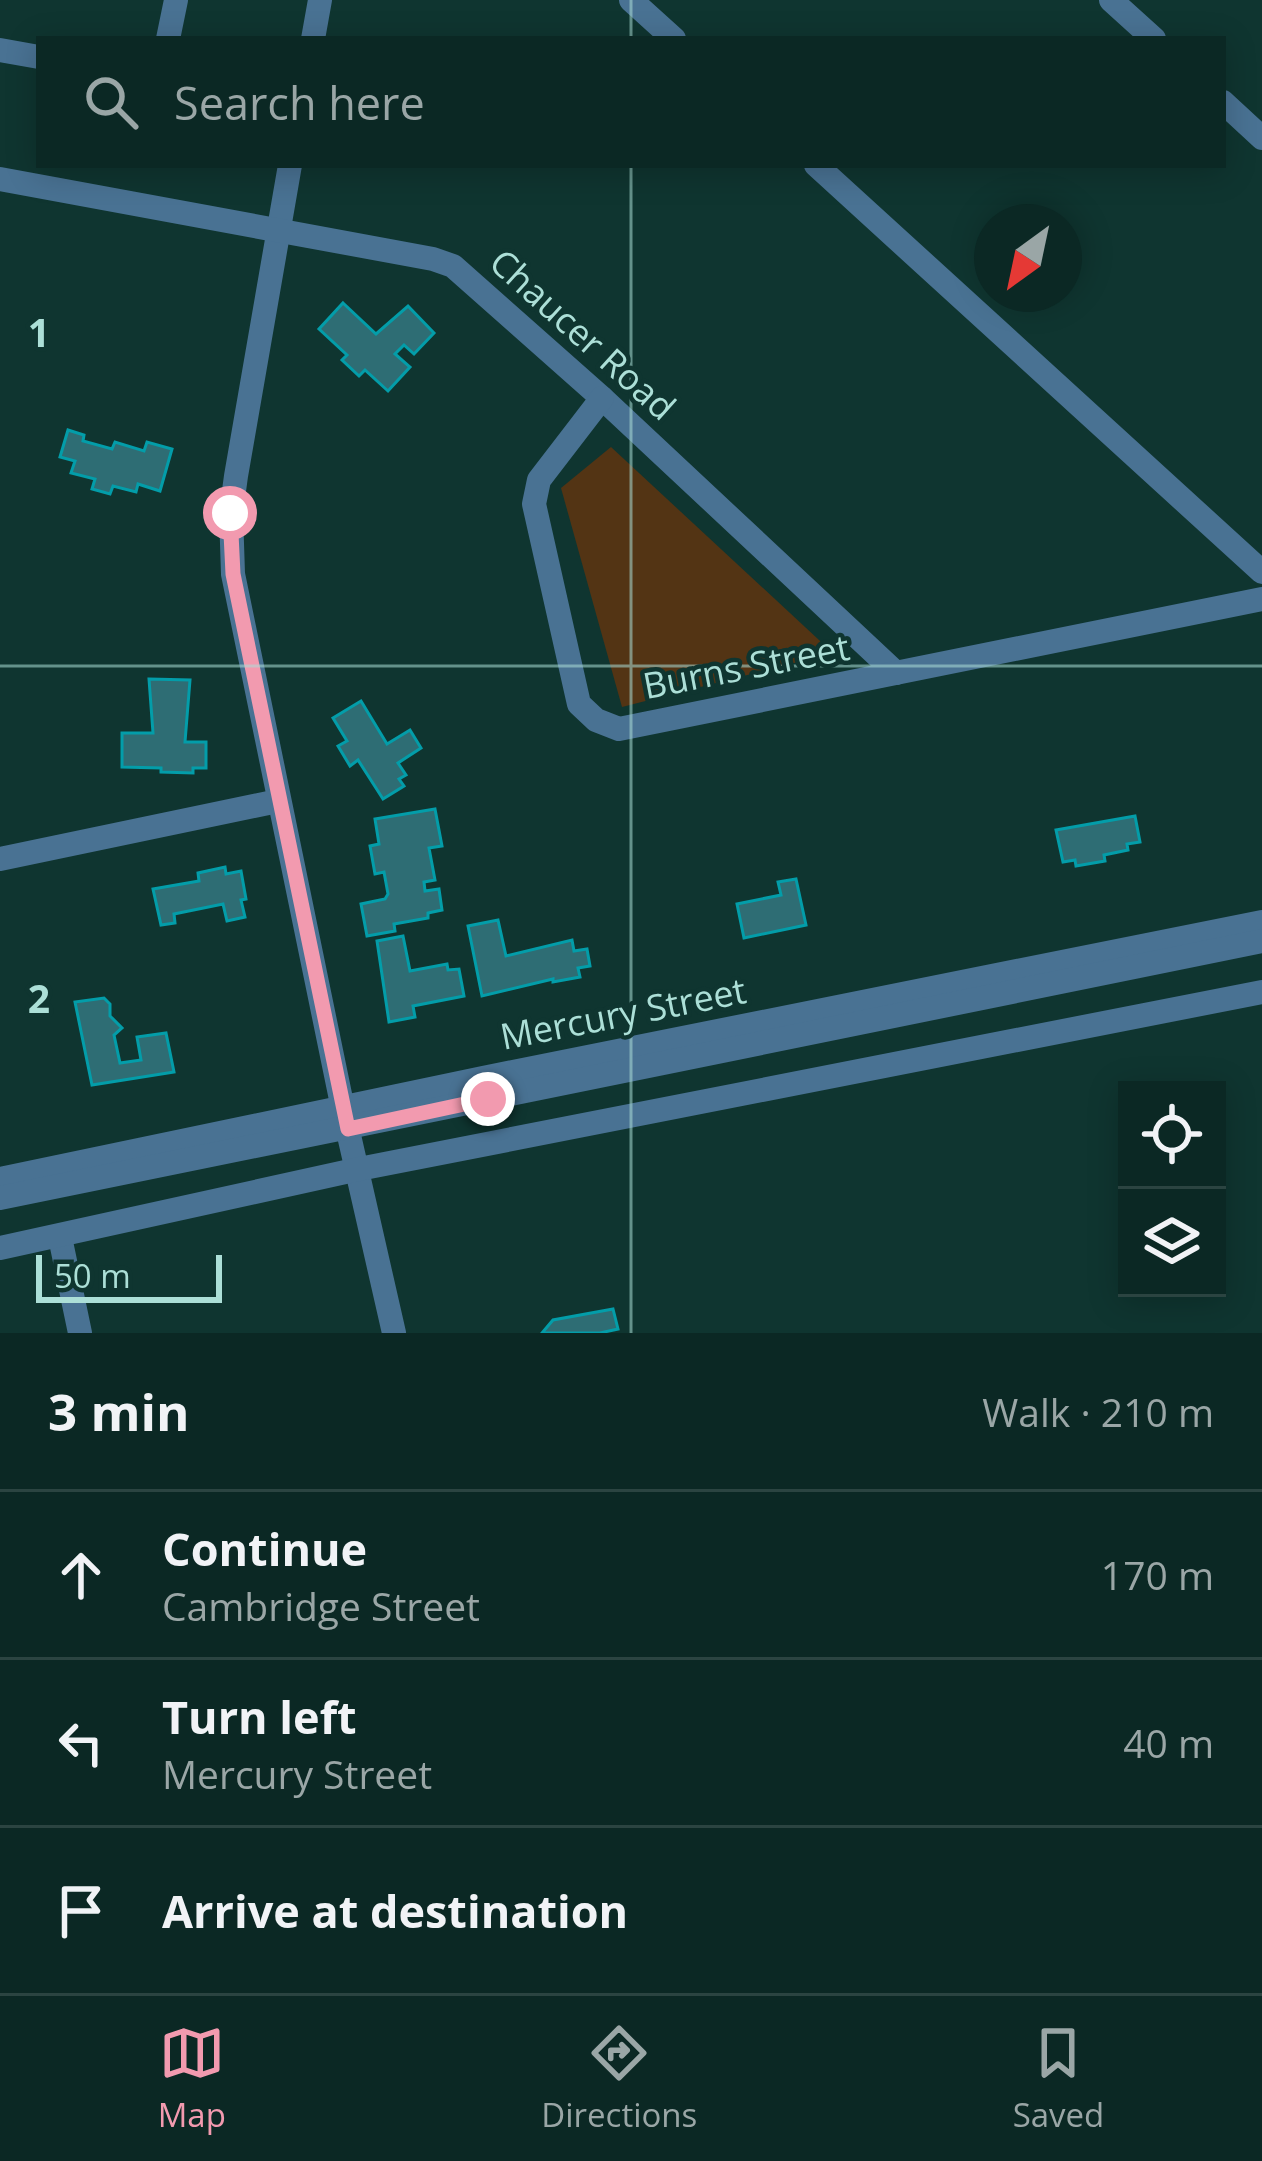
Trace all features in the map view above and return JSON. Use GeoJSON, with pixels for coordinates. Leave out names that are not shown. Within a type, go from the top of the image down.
{"type":"FeatureCollection","features":[{"type":"Feature","properties":{"kind":"street"},"geometry":{"type":"LineString","coordinates":[[170,36],[176,0]]}},
{"type":"Feature","properties":{"kind":"street"},"geometry":{"type":"LineString","coordinates":[[314,36],[320,0]]}},
{"type":"Feature","properties":{"kind":"street"},"geometry":{"type":"LineString","coordinates":[[631,0],[671,36]]}},
{"type":"Feature","properties":{"kind":"street"},"geometry":{"type":"LineString","coordinates":[[1111,0],[1151,36]]}},
{"type":"Feature","properties":{"kind":"street"},"geometry":{"type":"LineString","coordinates":[[0,50],[36,56]]}},
{"type":"Feature","properties":{"kind":"street"},"geometry":{"type":"LineString","coordinates":[[1226,105],[1262,138]]}},
{"type":"Feature","properties":{"kind":"street"},"geometry":{"type":"LineString","coordinates":[[289,168],[236,476],[230,543],[278,800],[394,1333]]}},
{"type":"Feature","properties":{"kind":"street"},"geometry":{"type":"LineString","coordinates":[[819,168],[1262,572]]}},
{"type":"Feature","properties":{"kind":"street","name":"Chaucer Road"},"geometry":{"type":"LineString","coordinates":[[0,178],[453,266],[602,398],[896,673]]}},
{"type":"Feature","properties":{"kind":"street","name":"Burns Street"},"geometry":{"type":"LineString","coordinates":[[602,398],[547,468],[534,504],[579,704],[619,729],[1262,599]]}},
{"type":"Feature","properties":{"kind":"street"},"geometry":{"type":"LineString","coordinates":[[0,859],[278,800]]}},
{"type":"Feature","properties":{"kind":"street","name":"Mercury Street"},"geometry":{"type":"LineString","coordinates":[[0,1198],[1262,922]]}},
{"type":"Feature","properties":{"kind":"street","name":"Mercury Street"},"geometry":{"type":"LineString","coordinates":[[0,1179],[346,1119],[1262,941]]}},
{"type":"Feature","properties":{"kind":"street"},"geometry":{"type":"LineString","coordinates":[[0,1248],[359,1169],[1262,992]]}},
{"type":"Feature","properties":{"kind":"street"},"geometry":{"type":"LineString","coordinates":[[60,1237],[80,1333]]}},
{"type":"Feature","properties":{"kind":"shaded area"},"geometry":{"type":"Polygon","coordinates":[[[611,447],[833,653],[622,707],[561,488],[611,447]]]}},
{"type":"Feature","properties":{"kind":"building"},"geometry":{"type":"Polygon","coordinates":[[[343,303],[376,334],[408,306],[434,333],[414,354],[404,345],[395,354],[410,367],[388,391],[365,370],[359,376],[342,360],[347,355],[319,329],[343,303]]]}},
{"type":"Feature","properties":{"kind":"building"},"geometry":{"type":"Polygon","coordinates":[[[68,430],[84,435],[83,441],[112,449],[115,442],[144,451],[147,442],[172,449],[160,491],[138,484],[136,492],[113,486],[110,494],[92,489],[95,479],[71,473],[75,461],[60,457],[68,430]]]}},
{"type":"Feature","properties":{"kind":"building"},"geometry":{"type":"Polygon","coordinates":[[[149,679],[190,680],[185,742],[206,742],[206,768],[193,768],[193,773],[122,767],[122,733],[153,733],[149,679]]]}},
{"type":"Feature","properties":{"kind":"building"},"geometry":{"type":"Polygon","coordinates":[[[361,701],[387,744],[410,730],[421,748],[398,763],[406,775],[399,779],[404,786],[383,799],[358,760],[350,766],[338,746],[347,741],[333,718],[361,701]]]}},
{"type":"Feature","properties":{"kind":"building"},"geometry":{"type":"Polygon","coordinates":[[[435,809],[442,846],[429,848],[435,880],[424,882],[425,891],[439,889],[442,910],[428,913],[428,918],[394,924],[395,931],[367,936],[361,904],[385,899],[388,894],[384,872],[375,874],[370,846],[379,844],[375,819],[435,809]]]}},
{"type":"Feature","properties":{"kind":"building"},"geometry":{"type":"Polygon","coordinates":[[[1135,816],[1140,842],[1127,844],[1128,850],[1104,855],[1105,861],[1076,866],[1075,860],[1063,862],[1056,830],[1135,816]]]}},
{"type":"Feature","properties":{"kind":"building"},"geometry":{"type":"Polygon","coordinates":[[[225,867],[226,874],[241,871],[245,917],[227,921],[223,904],[174,914],[175,923],[161,925],[153,889],[199,881],[198,873],[225,867]]]}},
{"type":"Feature","properties":{"kind":"building"},"geometry":{"type":"Polygon","coordinates":[[[796,879],[806,925],[744,938],[737,904],[781,895],[778,882],[796,879]]]}},
{"type":"Feature","properties":{"kind":"building"},"geometry":{"type":"Polygon","coordinates":[[[498,920],[506,956],[572,940],[574,951],[587,949],[590,966],[578,968],[580,977],[482,996],[468,926],[498,920]]]}},
{"type":"Feature","properties":{"kind":"building"},"geometry":{"type":"Polygon","coordinates":[[[403,936],[410,971],[447,964],[448,970],[459,969],[464,996],[413,1006],[415,1017],[389,1022],[377,941],[403,936]]]}},
{"type":"Feature","properties":{"kind":"building"},"geometry":{"type":"Polygon","coordinates":[[[104,998],[110,1004],[110,1016],[122,1028],[114,1035],[120,1063],[141,1060],[137,1037],[166,1033],[174,1072],[92,1085],[75,1002],[104,998]]]}},
{"type":"Feature","properties":{"kind":"building"},"geometry":{"type":"Polygon","coordinates":[[[613,1309],[618,1329],[542,1333],[553,1320],[613,1309]]]}},
{"type":"Feature","properties":{"kind":"route"},"geometry":{"type":"LineString","coordinates":[[230,513],[233,574],[348,1129],[488,1099]]}}]}
